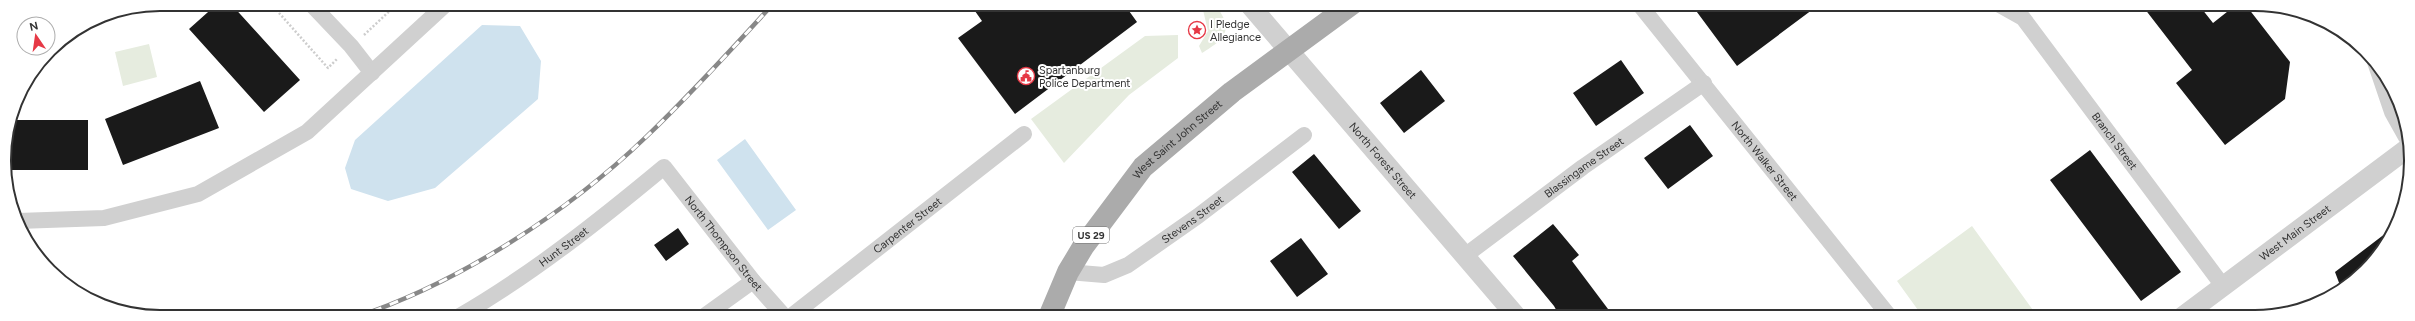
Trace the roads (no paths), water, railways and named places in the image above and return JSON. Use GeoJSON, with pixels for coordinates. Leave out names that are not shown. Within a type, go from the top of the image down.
{"type":"FeatureCollection","features":[{"type":"Feature","properties":{"kind":"main road","name":"West Saint John Street"},"geometry":{"type":"LineString","coordinates":[[1052,310],[1068,272],[1083,247],[1143,167],[1232,92],[1290,52],[1343,11]]}},
{"type":"Feature","properties":{"kind":"street"},"geometry":{"type":"LineString","coordinates":[[318,11],[351,46],[372,73]]}},
{"type":"Feature","properties":{"kind":"street"},"geometry":{"type":"LineString","coordinates":[[23,221],[104,218],[198,194],[307,132],[438,11]]}},
{"type":"Feature","properties":{"kind":"street","name":"North Forest Street"},"geometry":{"type":"LineString","coordinates":[[1255,11],[1346,120],[1466,255],[1511,310]]}},
{"type":"Feature","properties":{"kind":"street","name":"North Walker Street"},"geometry":{"type":"LineString","coordinates":[[1645,11],[1884,310]]}},
{"type":"Feature","properties":{"kind":"street","name":"Branch Street"},"geometry":{"type":"LineString","coordinates":[[2010,11],[2022,18],[2223,286]]}},
{"type":"Feature","properties":{"kind":"street"},"geometry":{"type":"LineString","coordinates":[[2382,82],[2392,112],[2400,126]]}},
{"type":"Feature","properties":{"kind":"street","name":"Blassingame Street"},"geometry":{"type":"LineString","coordinates":[[1466,255],[1583,167],[1704,83]]}},
{"type":"Feature","properties":{"kind":"street","name":"Carpenter Street"},"geometry":{"type":"LineString","coordinates":[[799,310],[1024,134]]}},
{"type":"Feature","properties":{"kind":"street","name":"Stevens Street"},"geometry":{"type":"LineString","coordinates":[[1068,272],[1104,275],[1128,265],[1198,216],[1304,135]]}},
{"type":"Feature","properties":{"kind":"street","name":"West Main Street"},"geometry":{"type":"LineString","coordinates":[[2191,310],[2404,151]]}},
{"type":"Feature","properties":{"kind":"street","name":"North Thompson Street"},"geometry":{"type":"LineString","coordinates":[[664,167],[754,281],[779,310]]}},
{"type":"Feature","properties":{"kind":"street","name":"Hunt Street"},"geometry":{"type":"LineString","coordinates":[[468,310],[554,253],[614,209],[664,167]]}},
{"type":"Feature","properties":{"kind":"street"},"geometry":{"type":"LineString","coordinates":[[713,310],[754,281]]}},
{"type":"Feature","properties":{"kind":"water"},"geometry":{"type":"Polygon","coordinates":[[[482,25],[520,26],[541,61],[538,99],[435,188],[388,201],[351,189],[345,168],[355,140],[482,25]]]}},
{"type":"Feature","properties":{"kind":"water"},"geometry":{"type":"Polygon","coordinates":[[[745,139],[796,210],[768,230],[717,160],[745,139]]]}},
{"type":"Feature","properties":{"kind":"railway"},"geometry":{"type":"LineString","coordinates":[[376,310],[395,303],[434,285],[472,265],[547,218],[582,192],[646,137],[711,72],[767,11]]}},
{"type":"Feature","properties":{"kind":"place","name":"I Pledge Allegiance"},"geometry":{"type":"Point","coordinates":[1197,30]}},
{"type":"Feature","properties":{"kind":"place","name":"Spartanburg Police Department"},"geometry":{"type":"Point","coordinates":[1026,76]}}]}
